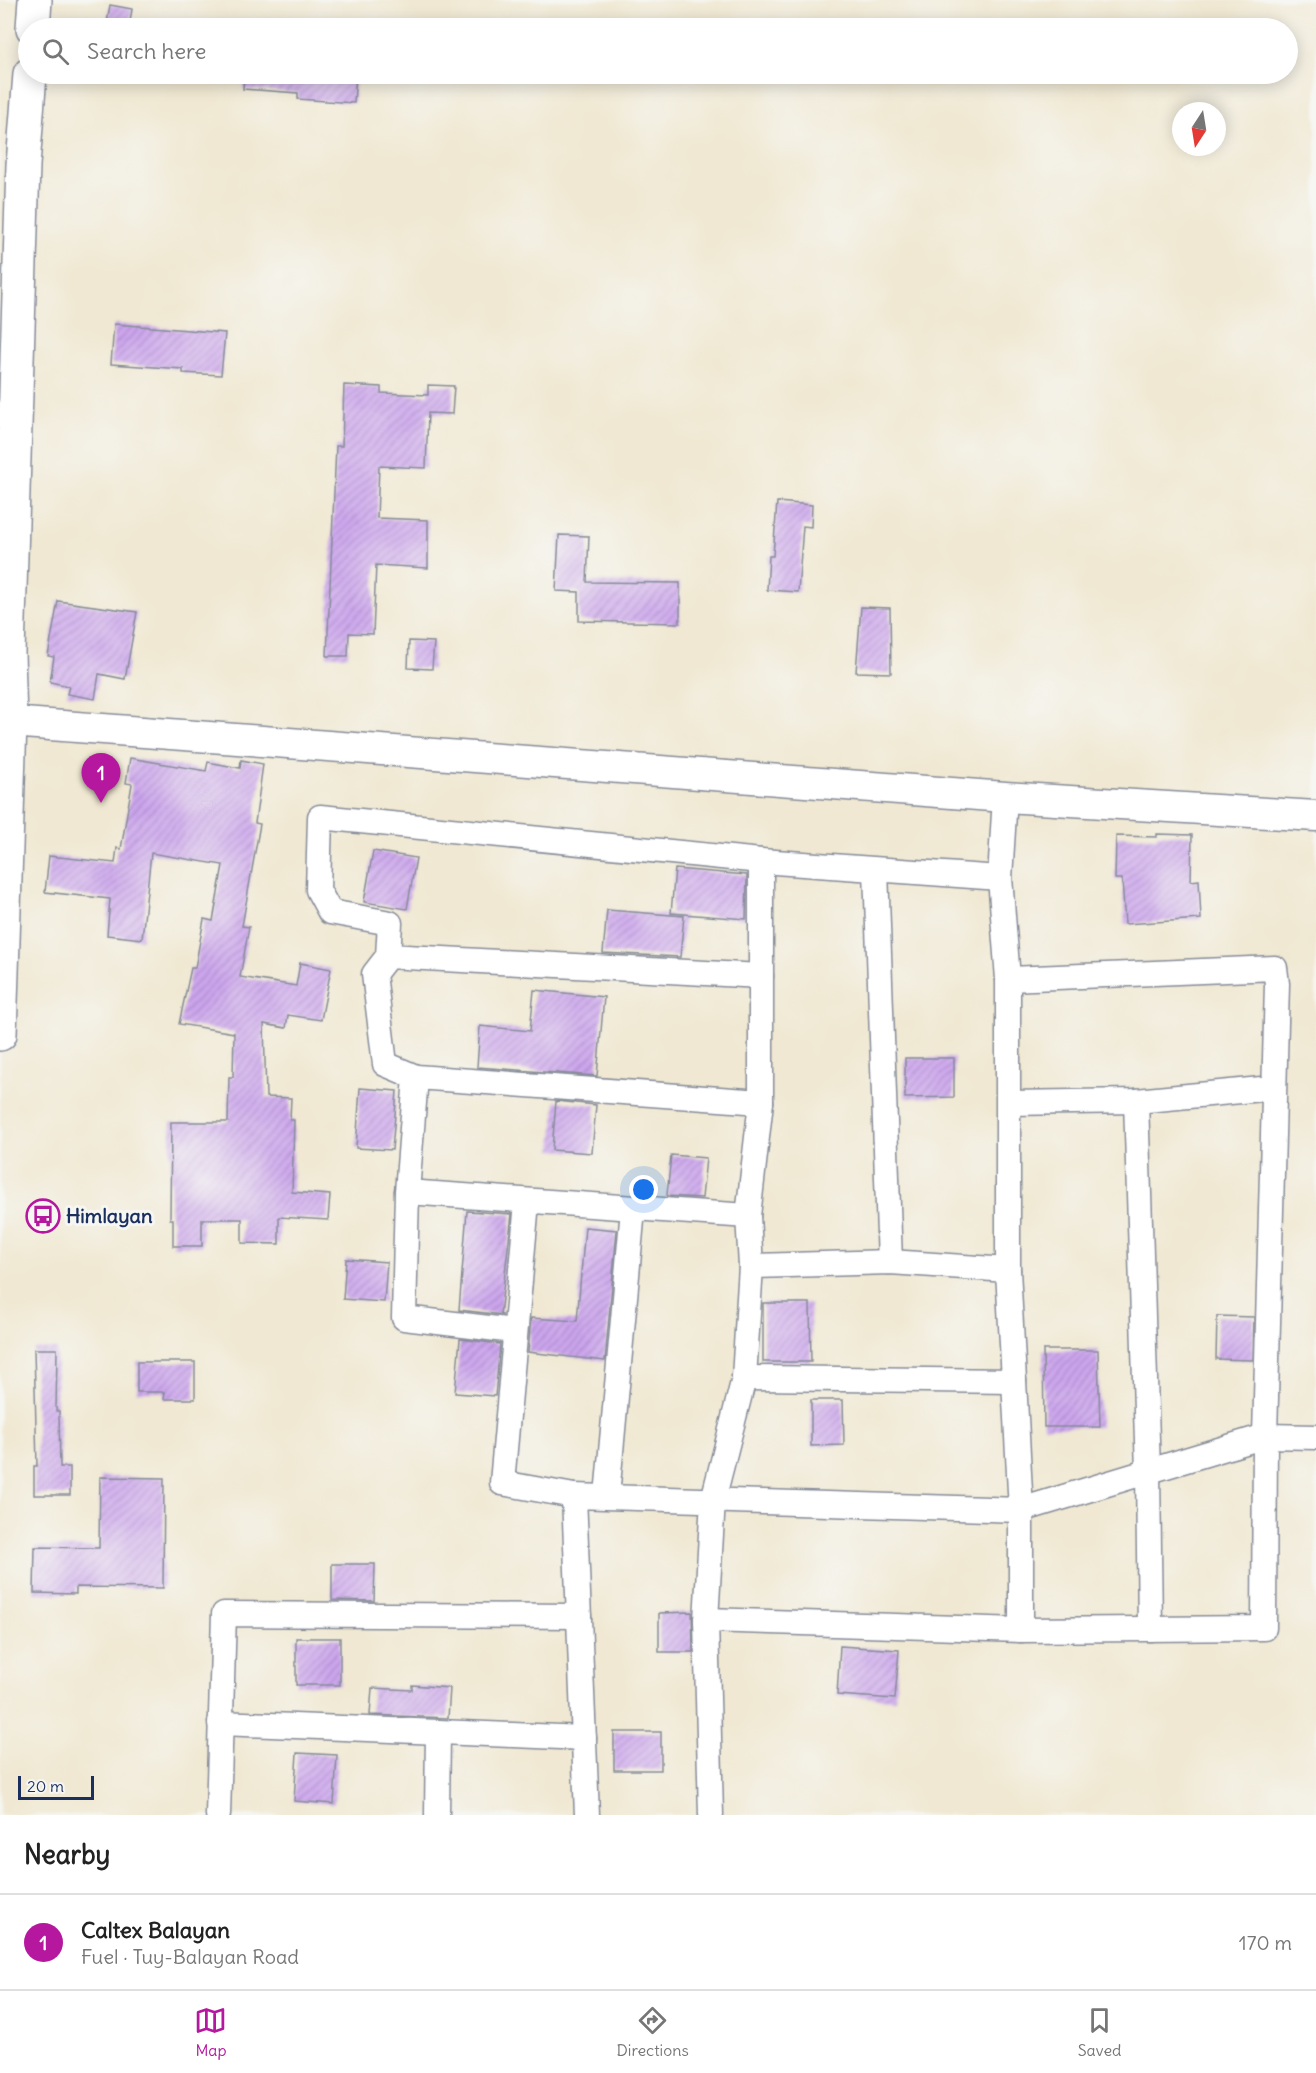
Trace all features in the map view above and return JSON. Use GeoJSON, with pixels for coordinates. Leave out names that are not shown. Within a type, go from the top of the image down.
{"type":"FeatureCollection","features":[{"type":"Feature","properties":{"kind":"main road"},"geometry":{"type":"LineString","coordinates":[[34,18],[35,0]]}},
{"type":"Feature","properties":{"kind":"main road"},"geometry":{"type":"LineString","coordinates":[[0,1034],[10,722],[4,653],[23,165],[29,84]]}},
{"type":"Feature","properties":{"kind":"street"},"geometry":{"type":"LineString","coordinates":[[10,722],[1005,796],[1316,816]]}},
{"type":"Feature","properties":{"kind":"street"},"geometry":{"type":"LineString","coordinates":[[1005,796],[1000,878],[1008,979],[1010,1103],[1008,1270],[1020,1510],[1021,1630]]}},
{"type":"Feature","properties":{"kind":"street"},"geometry":{"type":"LineString","coordinates":[[761,1102],[416,1077],[385,1064],[374,974],[388,956],[390,923],[330,912],[318,890],[320,817],[761,861],[1000,878]]}},
{"type":"Feature","properties":{"kind":"street"},"geometry":{"type":"LineString","coordinates":[[711,1815],[706,1620],[713,1500],[744,1378],[751,1266],[748,1216],[761,1102],[761,861]]}},
{"type":"Feature","properties":{"kind":"street"},"geometry":{"type":"LineString","coordinates":[[876,870],[890,1262]]}},
{"type":"Feature","properties":{"kind":"street"},"geometry":{"type":"LineString","coordinates":[[388,956],[761,976]]}},
{"type":"Feature","properties":{"kind":"street"},"geometry":{"type":"LineString","coordinates":[[706,1620],[1021,1630],[1264,1628],[1264,1436],[1272,1088],[1277,984],[1275,968],[1008,979]]}},
{"type":"Feature","properties":{"kind":"street"},"geometry":{"type":"LineString","coordinates":[[416,1077],[407,1192],[404,1317],[514,1331]]}},
{"type":"Feature","properties":{"kind":"street"},"geometry":{"type":"LineString","coordinates":[[1010,1103],[1136,1101],[1272,1088]]}},
{"type":"Feature","properties":{"kind":"street"},"geometry":{"type":"LineString","coordinates":[[1136,1101],[1149,1471],[1150,1629]]}},
{"type":"Feature","properties":{"kind":"street"},"geometry":{"type":"LineString","coordinates":[[407,1192],[748,1216]]}},
{"type":"Feature","properties":{"kind":"street"},"geometry":{"type":"LineString","coordinates":[[527,1202],[502,1483],[574,1496],[1020,1510],[1264,1436],[1316,1437]]}},
{"type":"Feature","properties":{"kind":"street"},"geometry":{"type":"LineString","coordinates":[[607,1497],[633,1209]]}},
{"type":"Feature","properties":{"kind":"street"},"geometry":{"type":"LineString","coordinates":[[751,1266],[890,1262],[1008,1270]]}},
{"type":"Feature","properties":{"kind":"street"},"geometry":{"type":"LineString","coordinates":[[744,1378],[1014,1381]]}},
{"type":"Feature","properties":{"kind":"street"},"geometry":{"type":"LineString","coordinates":[[574,1496],[586,1815]]}},
{"type":"Feature","properties":{"kind":"street"},"geometry":{"type":"LineString","coordinates":[[218,1815],[224,1614],[579,1616]]}},
{"type":"Feature","properties":{"kind":"street"},"geometry":{"type":"LineString","coordinates":[[220,1723],[584,1738]]}},
{"type":"Feature","properties":{"kind":"street"},"geometry":{"type":"LineString","coordinates":[[437,1815],[438,1732]]}},
{"type":"Feature","properties":{"kind":"building"},"geometry":{"type":"Polygon","coordinates":[[[110,5],[132,9],[131,18],[108,18],[110,5]]]}},
{"type":"Feature","properties":{"kind":"building"},"geometry":{"type":"Polygon","coordinates":[[[243,84],[355,84],[354,103],[298,99],[298,93],[243,89],[243,84]]]}},
{"type":"Feature","properties":{"kind":"building"},"geometry":{"type":"Polygon","coordinates":[[[114,324],[225,333],[221,375],[183,373],[183,369],[111,364],[114,324]]]}},
{"type":"Feature","properties":{"kind":"building"},"geometry":{"type":"Polygon","coordinates":[[[344,385],[381,387],[381,393],[428,395],[428,385],[454,386],[452,414],[428,413],[426,468],[379,466],[377,518],[428,520],[428,568],[376,565],[373,634],[349,633],[348,656],[327,656],[336,446],[342,446],[344,385]]]}},
{"type":"Feature","properties":{"kind":"building"},"geometry":{"type":"Polygon","coordinates":[[[777,502],[812,505],[811,527],[803,526],[798,592],[767,590],[769,556],[773,556],[777,502]]]}},
{"type":"Feature","properties":{"kind":"building"},"geometry":{"type":"Polygon","coordinates":[[[559,535],[589,536],[587,582],[680,583],[680,623],[579,621],[579,592],[556,591],[559,535]]]}},
{"type":"Feature","properties":{"kind":"building"},"geometry":{"type":"Polygon","coordinates":[[[58,601],[137,612],[125,679],[99,674],[95,699],[67,694],[69,686],[50,682],[54,657],[48,656],[58,601]]]}},
{"type":"Feature","properties":{"kind":"building"},"geometry":{"type":"Polygon","coordinates":[[[861,607],[890,608],[891,673],[856,672],[861,607]]]}},
{"type":"Feature","properties":{"kind":"building"},"geometry":{"type":"Polygon","coordinates":[[[409,641],[434,642],[432,669],[408,668],[409,641]]]}},
{"type":"Feature","properties":{"kind":"building"},"geometry":{"type":"Polygon","coordinates":[[[130,758],[206,771],[208,762],[240,768],[241,760],[263,764],[255,823],[260,824],[242,926],[249,927],[240,977],[296,986],[300,963],[331,969],[321,1020],[288,1015],[286,1028],[264,1024],[266,1097],[291,1098],[290,1120],[294,1120],[292,1192],[330,1195],[328,1220],[279,1217],[279,1244],[242,1243],[242,1219],[202,1219],[202,1246],[173,1246],[173,1219],[170,1219],[171,1122],[228,1122],[229,1077],[233,1077],[234,1033],[179,1024],[191,968],[195,968],[204,919],[213,921],[223,865],[151,853],[142,939],[107,935],[110,899],[45,892],[49,856],[115,863],[117,848],[121,849],[132,784],[126,783],[130,758]]]}},
{"type":"Feature","properties":{"kind":"building"},"geometry":{"type":"Polygon","coordinates":[[[1157,834],[1192,835],[1191,881],[1199,880],[1201,919],[1125,924],[1122,879],[1115,879],[1116,836],[1157,837],[1157,834]]]}},
{"type":"Feature","properties":{"kind":"building"},"geometry":{"type":"Polygon","coordinates":[[[373,851],[416,858],[407,909],[364,902],[373,851]]]}},
{"type":"Feature","properties":{"kind":"building"},"geometry":{"type":"Polygon","coordinates":[[[675,869],[747,875],[746,919],[671,913],[675,869]]]}},
{"type":"Feature","properties":{"kind":"building"},"geometry":{"type":"Polygon","coordinates":[[[607,910],[684,916],[680,957],[603,953],[607,910]]]}},
{"type":"Feature","properties":{"kind":"building"},"geometry":{"type":"Polygon","coordinates":[[[534,990],[604,997],[597,1076],[477,1067],[480,1026],[530,1031],[534,990]]]}},
{"type":"Feature","properties":{"kind":"building"},"geometry":{"type":"Polygon","coordinates":[[[905,1058],[954,1058],[954,1097],[905,1098],[905,1058]]]}},
{"type":"Feature","properties":{"kind":"building"},"geometry":{"type":"Polygon","coordinates":[[[360,1088],[397,1091],[392,1150],[356,1148],[360,1088]]]}},
{"type":"Feature","properties":{"kind":"building"},"geometry":{"type":"Polygon","coordinates":[[[556,1101],[596,1105],[592,1153],[552,1150],[556,1101]]]}},
{"type":"Feature","properties":{"kind":"building"},"geometry":{"type":"Polygon","coordinates":[[[671,1155],[706,1158],[702,1198],[667,1196],[671,1155]]]}},
{"type":"Feature","properties":{"kind":"building"},"geometry":{"type":"Polygon","coordinates":[[[467,1211],[512,1214],[500,1315],[459,1310],[467,1211]]]}},
{"type":"Feature","properties":{"kind":"building"},"geometry":{"type":"Polygon","coordinates":[[[585,1227],[617,1230],[605,1361],[528,1352],[531,1318],[577,1321],[585,1227]]]}},
{"type":"Feature","properties":{"kind":"building"},"geometry":{"type":"Polygon","coordinates":[[[346,1259],[387,1262],[384,1302],[343,1299],[346,1259]]]}},
{"type":"Feature","properties":{"kind":"building"},"geometry":{"type":"Polygon","coordinates":[[[763,1303],[810,1303],[811,1362],[763,1362],[763,1303]]]}},
{"type":"Feature","properties":{"kind":"building"},"geometry":{"type":"Polygon","coordinates":[[[1217,1316],[1254,1317],[1253,1360],[1216,1359],[1217,1316]]]}},
{"type":"Feature","properties":{"kind":"building"},"geometry":{"type":"Polygon","coordinates":[[[460,1339],[500,1344],[495,1396],[455,1393],[460,1339]]]}},
{"type":"Feature","properties":{"kind":"building"},"geometry":{"type":"Polygon","coordinates":[[[34,1349],[57,1349],[56,1411],[59,1411],[60,1467],[70,1467],[70,1495],[34,1495],[34,1466],[37,1466],[34,1349]]]}},
{"type":"Feature","properties":{"kind":"building"},"geometry":{"type":"Polygon","coordinates":[[[1043,1350],[1098,1350],[1100,1427],[1044,1427],[1043,1350]]]}},
{"type":"Feature","properties":{"kind":"building"},"geometry":{"type":"Polygon","coordinates":[[[137,1362],[195,1362],[195,1399],[164,1399],[165,1392],[137,1392],[137,1362]]]}},
{"type":"Feature","properties":{"kind":"building"},"geometry":{"type":"Polygon","coordinates":[[[811,1400],[843,1400],[844,1445],[811,1446],[811,1400]]]}},
{"type":"Feature","properties":{"kind":"building"},"geometry":{"type":"Polygon","coordinates":[[[100,1477],[164,1478],[163,1588],[76,1587],[76,1594],[34,1593],[35,1547],[99,1548],[100,1477]]]}},
{"type":"Feature","properties":{"kind":"building"},"geometry":{"type":"Polygon","coordinates":[[[332,1564],[375,1564],[374,1601],[332,1600],[332,1564]]]}},
{"type":"Feature","properties":{"kind":"building"},"geometry":{"type":"Polygon","coordinates":[[[692,1612],[693,1652],[659,1652],[659,1613],[692,1612]]]}},
{"type":"Feature","properties":{"kind":"building"},"geometry":{"type":"Polygon","coordinates":[[[296,1638],[340,1638],[340,1685],[296,1685],[296,1638]]]}},
{"type":"Feature","properties":{"kind":"building"},"geometry":{"type":"Polygon","coordinates":[[[840,1646],[899,1650],[895,1699],[837,1695],[840,1646]]]}},
{"type":"Feature","properties":{"kind":"building"},"geometry":{"type":"Polygon","coordinates":[[[412,1685],[450,1688],[448,1718],[370,1715],[372,1688],[412,1690],[412,1685]]]}},
{"type":"Feature","properties":{"kind":"building"},"geometry":{"type":"Polygon","coordinates":[[[614,1732],[661,1732],[661,1770],[614,1770],[614,1732]]]}},
{"type":"Feature","properties":{"kind":"building"},"geometry":{"type":"Polygon","coordinates":[[[297,1753],[337,1755],[334,1804],[294,1801],[297,1753]]]}},
{"type":"Feature","properties":{"kind":"place","name":"Caltex Balayan"},"geometry":{"type":"Point","coordinates":[101,803]}},
{"type":"Feature","properties":{"kind":"place","name":"Himlayan"},"geometry":{"type":"Point","coordinates":[43,1216]}}]}
